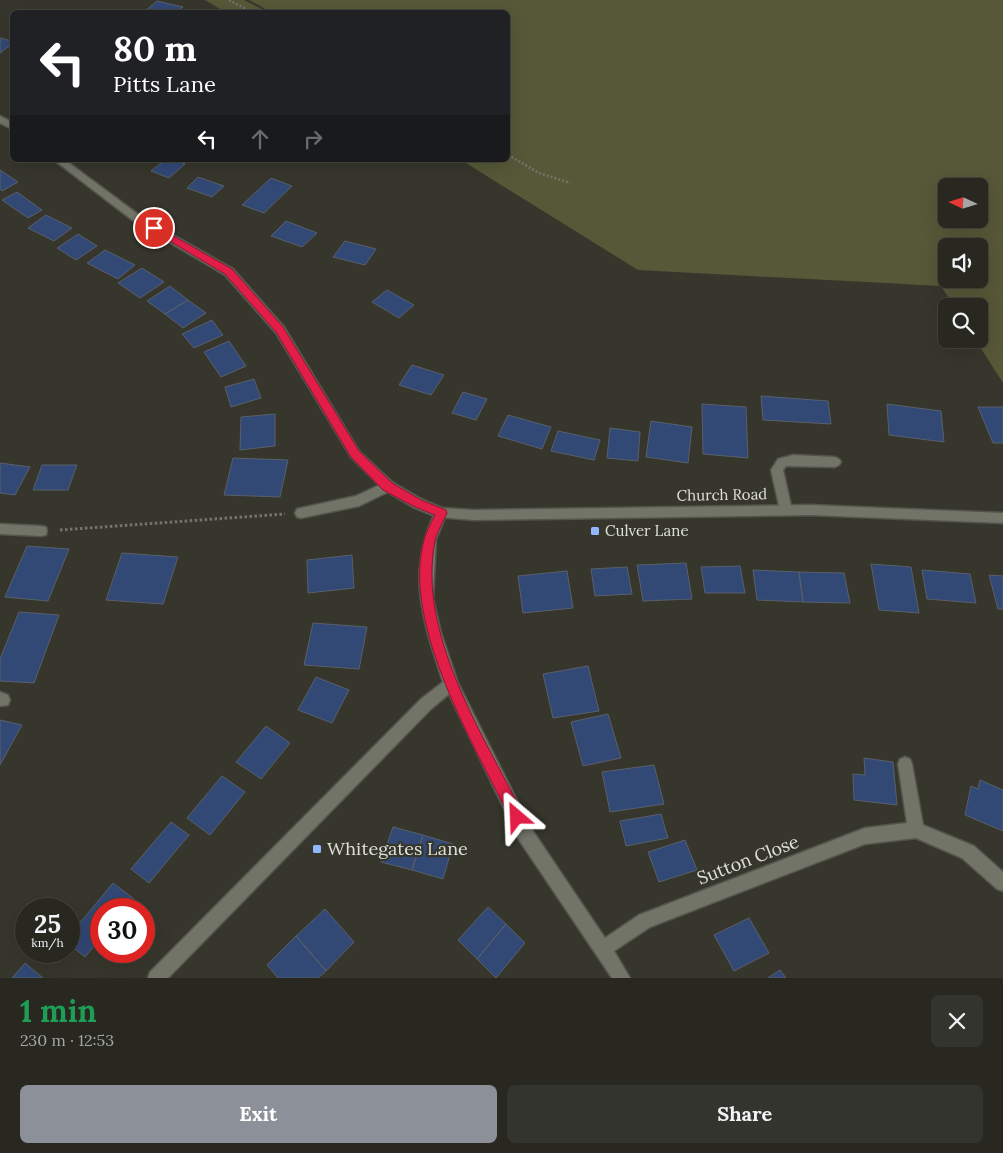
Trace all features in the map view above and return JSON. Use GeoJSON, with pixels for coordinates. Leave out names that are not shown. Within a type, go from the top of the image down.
{"type":"FeatureCollection","features":[{"type":"Feature","properties":{"kind":"main road","name":"Church Road"},"geometry":{"type":"LineString","coordinates":[[62,162],[139,220],[229,272],[280,330],[355,454],[388,486],[417,503],[442,513],[474,515],[786,510],[1003,518]]}},
{"type":"Feature","properties":{"kind":"main road"},"geometry":{"type":"LineString","coordinates":[[786,510],[776,470],[782,462],[793,460],[835,462]]}},
{"type":"Feature","properties":{"kind":"main road"},"geometry":{"type":"LineString","coordinates":[[301,513],[359,501],[388,486]]}},
{"type":"Feature","properties":{"kind":"main road"},"geometry":{"type":"LineString","coordinates":[[442,513],[430,539],[426,598],[434,633],[451,684],[525,834],[622,978]]}},
{"type":"Feature","properties":{"kind":"main road"},"geometry":{"type":"LineString","coordinates":[[0,529],[41,531]]}},
{"type":"Feature","properties":{"kind":"main road"},"geometry":{"type":"LineString","coordinates":[[156,978],[426,704],[451,684]]}},
{"type":"Feature","properties":{"kind":"main road"},"geometry":{"type":"LineString","coordinates":[[905,764],[916,830]]}},
{"type":"Feature","properties":{"kind":"main road","name":"Sutton Close"},"geometry":{"type":"LineString","coordinates":[[603,949],[645,921],[865,836],[916,830],[968,852],[1003,882]]}},
{"type":"Feature","properties":{"kind":"path"},"geometry":{"type":"LineString","coordinates":[[229,0],[247,10]]}},
{"type":"Feature","properties":{"kind":"path"},"geometry":{"type":"LineString","coordinates":[[510,156],[539,172],[570,183]]}},
{"type":"Feature","properties":{"kind":"path"},"geometry":{"type":"LineString","coordinates":[[41,531],[301,513]]}},
{"type":"Feature","properties":{"kind":"green space"},"geometry":{"type":"Polygon","coordinates":[[[205,0],[244,0],[264,10],[222,10],[205,0]]]}},
{"type":"Feature","properties":{"kind":"green space"},"geometry":{"type":"Polygon","coordinates":[[[249,0],[1003,0],[1003,383],[981,348],[988,348],[988,298],[949,298],[942,288],[988,288],[988,238],[938,238],[938,286],[638,270],[464,162],[510,162],[510,10],[267,10],[249,0]]]}},
{"type":"Feature","properties":{"kind":"building"},"geometry":{"type":"Polygon","coordinates":[[[157,1],[183,7],[179,10],[146,10],[157,1]]]}},
{"type":"Feature","properties":{"kind":"building"},"geometry":{"type":"Polygon","coordinates":[[[0,38],[10,40],[10,46],[0,53],[0,38]]]}},
{"type":"Feature","properties":{"kind":"building"},"geometry":{"type":"Polygon","coordinates":[[[162,162],[180,162],[185,164],[169,178],[151,171],[162,162]]]}},
{"type":"Feature","properties":{"kind":"building"},"geometry":{"type":"Polygon","coordinates":[[[0,170],[18,182],[2,191],[0,189],[0,170]]]}},
{"type":"Feature","properties":{"kind":"building"},"geometry":{"type":"Polygon","coordinates":[[[198,177],[224,186],[212,197],[187,188],[198,177]]]}},
{"type":"Feature","properties":{"kind":"building"},"geometry":{"type":"Polygon","coordinates":[[[271,178],[292,186],[264,213],[242,205],[271,178]]]}},
{"type":"Feature","properties":{"kind":"building"},"geometry":{"type":"Polygon","coordinates":[[[17,192],[42,210],[28,218],[2,200],[17,192]]]}},
{"type":"Feature","properties":{"kind":"building"},"geometry":{"type":"Polygon","coordinates":[[[46,215],[72,228],[54,241],[28,228],[46,215]]]}},
{"type":"Feature","properties":{"kind":"building"},"geometry":{"type":"Polygon","coordinates":[[[286,221],[317,233],[302,247],[271,236],[286,221]]]}},
{"type":"Feature","properties":{"kind":"building"},"geometry":{"type":"Polygon","coordinates":[[[78,234],[97,246],[76,260],[57,248],[78,234]]]}},
{"type":"Feature","properties":{"kind":"building"},"geometry":{"type":"Polygon","coordinates":[[[345,241],[376,249],[365,265],[333,257],[345,241]]]}},
{"type":"Feature","properties":{"kind":"building"},"geometry":{"type":"Polygon","coordinates":[[[105,250],[135,265],[118,279],[87,263],[105,250]]]}},
{"type":"Feature","properties":{"kind":"building"},"geometry":{"type":"Polygon","coordinates":[[[142,268],[164,282],[140,298],[118,283],[142,268]]]}},
{"type":"Feature","properties":{"kind":"building"},"geometry":{"type":"Polygon","coordinates":[[[170,286],[188,300],[165,314],[147,301],[170,286]]]}},
{"type":"Feature","properties":{"kind":"building"},"geometry":{"type":"Polygon","coordinates":[[[387,290],[414,305],[399,318],[372,302],[387,290]]]}},
{"type":"Feature","properties":{"kind":"building"},"geometry":{"type":"Polygon","coordinates":[[[188,300],[206,313],[183,328],[165,314],[188,300]]]}},
{"type":"Feature","properties":{"kind":"building"},"geometry":{"type":"Polygon","coordinates":[[[212,320],[223,335],[194,348],[182,334],[212,320]]]}},
{"type":"Feature","properties":{"kind":"building"},"geometry":{"type":"Polygon","coordinates":[[[229,341],[246,366],[221,377],[204,352],[229,341]]]}},
{"type":"Feature","properties":{"kind":"building"},"geometry":{"type":"Polygon","coordinates":[[[412,365],[444,375],[431,395],[399,385],[412,365]]]}},
{"type":"Feature","properties":{"kind":"building"},"geometry":{"type":"Polygon","coordinates":[[[254,379],[261,398],[231,407],[225,387],[254,379]]]}},
{"type":"Feature","properties":{"kind":"building"},"geometry":{"type":"Polygon","coordinates":[[[463,392],[487,399],[476,420],[452,413],[463,392]]]}},
{"type":"Feature","properties":{"kind":"building"},"geometry":{"type":"Polygon","coordinates":[[[761,396],[828,401],[831,424],[763,420],[761,396]]]}},
{"type":"Feature","properties":{"kind":"building"},"geometry":{"type":"Polygon","coordinates":[[[702,404],[746,407],[748,458],[703,454],[702,404]]]}},
{"type":"Feature","properties":{"kind":"building"},"geometry":{"type":"Polygon","coordinates":[[[887,404],[941,411],[944,442],[889,435],[887,404]]]}},
{"type":"Feature","properties":{"kind":"building"},"geometry":{"type":"Polygon","coordinates":[[[978,407],[1003,407],[1003,443],[993,443],[978,407]]]}},
{"type":"Feature","properties":{"kind":"building"},"geometry":{"type":"Polygon","coordinates":[[[275,414],[275,446],[240,450],[241,417],[275,414]]]}},
{"type":"Feature","properties":{"kind":"building"},"geometry":{"type":"Polygon","coordinates":[[[508,415],[551,427],[542,449],[498,436],[508,415]]]}},
{"type":"Feature","properties":{"kind":"building"},"geometry":{"type":"Polygon","coordinates":[[[651,421],[692,427],[688,463],[646,457],[651,421]]]}},
{"type":"Feature","properties":{"kind":"building"},"geometry":{"type":"Polygon","coordinates":[[[610,428],[640,432],[638,461],[607,458],[610,428]]]}},
{"type":"Feature","properties":{"kind":"building"},"geometry":{"type":"Polygon","coordinates":[[[558,431],[600,440],[594,460],[551,451],[558,431]]]}},
{"type":"Feature","properties":{"kind":"building"},"geometry":{"type":"Polygon","coordinates":[[[233,458],[288,460],[280,497],[224,495],[233,458]]]}},
{"type":"Feature","properties":{"kind":"building"},"geometry":{"type":"Polygon","coordinates":[[[0,463],[30,467],[15,495],[0,493],[0,463]]]}},
{"type":"Feature","properties":{"kind":"building"},"geometry":{"type":"Polygon","coordinates":[[[42,465],[77,465],[68,490],[33,490],[42,465]]]}},
{"type":"Feature","properties":{"kind":"building"},"geometry":{"type":"Polygon","coordinates":[[[27,546],[69,549],[48,601],[5,597],[27,546]]]}},
{"type":"Feature","properties":{"kind":"building"},"geometry":{"type":"Polygon","coordinates":[[[122,553],[178,557],[163,604],[106,600],[122,553]]]}},
{"type":"Feature","properties":{"kind":"building"},"geometry":{"type":"Polygon","coordinates":[[[352,555],[354,588],[308,593],[307,560],[352,555]]]}},
{"type":"Feature","properties":{"kind":"building"},"geometry":{"type":"Polygon","coordinates":[[[686,563],[692,599],[643,601],[637,565],[686,563]]]}},
{"type":"Feature","properties":{"kind":"building"},"geometry":{"type":"Polygon","coordinates":[[[871,564],[911,567],[919,613],[879,610],[871,564]]]}},
{"type":"Feature","properties":{"kind":"building"},"geometry":{"type":"Polygon","coordinates":[[[740,566],[745,593],[705,593],[701,567],[740,566]]]}},
{"type":"Feature","properties":{"kind":"building"},"geometry":{"type":"Polygon","coordinates":[[[627,567],[632,594],[595,596],[591,569],[627,567]]]}},
{"type":"Feature","properties":{"kind":"building"},"geometry":{"type":"Polygon","coordinates":[[[753,570],[799,572],[803,602],[757,600],[753,570]]]}},
{"type":"Feature","properties":{"kind":"building"},"geometry":{"type":"Polygon","coordinates":[[[922,570],[970,574],[976,603],[927,599],[922,570]]]}},
{"type":"Feature","properties":{"kind":"building"},"geometry":{"type":"Polygon","coordinates":[[[567,571],[573,608],[523,613],[518,576],[567,571]]]}},
{"type":"Feature","properties":{"kind":"building"},"geometry":{"type":"Polygon","coordinates":[[[799,572],[844,573],[850,603],[803,602],[799,572]]]}},
{"type":"Feature","properties":{"kind":"building"},"geometry":{"type":"Polygon","coordinates":[[[989,575],[1003,576],[1003,609],[998,609],[989,575]]]}},
{"type":"Feature","properties":{"kind":"building"},"geometry":{"type":"Polygon","coordinates":[[[19,612],[59,615],[34,683],[0,681],[0,659],[19,612]]]}},
{"type":"Feature","properties":{"kind":"building"},"geometry":{"type":"Polygon","coordinates":[[[313,623],[367,627],[359,669],[304,665],[313,623]]]}},
{"type":"Feature","properties":{"kind":"building"},"geometry":{"type":"Polygon","coordinates":[[[588,666],[599,711],[553,718],[543,674],[588,666]]]}},
{"type":"Feature","properties":{"kind":"building"},"geometry":{"type":"Polygon","coordinates":[[[316,677],[349,690],[332,723],[298,710],[316,677]]]}},
{"type":"Feature","properties":{"kind":"building"},"geometry":{"type":"Polygon","coordinates":[[[608,714],[621,758],[583,766],[571,722],[608,714]]]}},
{"type":"Feature","properties":{"kind":"building"},"geometry":{"type":"Polygon","coordinates":[[[0,720],[22,725],[0,765],[0,720]]]}},
{"type":"Feature","properties":{"kind":"building"},"geometry":{"type":"Polygon","coordinates":[[[266,726],[290,743],[261,779],[236,762],[266,726]]]}},
{"type":"Feature","properties":{"kind":"building"},"geometry":{"type":"Polygon","coordinates":[[[864,758],[893,762],[897,805],[854,800],[853,774],[865,775],[864,758]]]}},
{"type":"Feature","properties":{"kind":"building"},"geometry":{"type":"Polygon","coordinates":[[[654,765],[664,804],[610,812],[602,772],[654,765]]]}},
{"type":"Feature","properties":{"kind":"building"},"geometry":{"type":"Polygon","coordinates":[[[222,776],[245,792],[210,835],[187,818],[222,776]]]}},
{"type":"Feature","properties":{"kind":"building"},"geometry":{"type":"Polygon","coordinates":[[[980,780],[1003,790],[1003,831],[965,815],[971,786],[978,789],[980,780]]]}},
{"type":"Feature","properties":{"kind":"building"},"geometry":{"type":"Polygon","coordinates":[[[661,814],[668,838],[626,846],[620,821],[661,814]]]}},
{"type":"Feature","properties":{"kind":"building"},"geometry":{"type":"Polygon","coordinates":[[[171,822],[189,835],[149,883],[131,869],[171,822]]]}},
{"type":"Feature","properties":{"kind":"building"},"geometry":{"type":"Polygon","coordinates":[[[393,827],[423,835],[412,870],[381,862],[393,827]]]}},
{"type":"Feature","properties":{"kind":"building"},"geometry":{"type":"Polygon","coordinates":[[[423,835],[453,844],[443,879],[412,870],[423,835]]]}},
{"type":"Feature","properties":{"kind":"building"},"geometry":{"type":"Polygon","coordinates":[[[685,840],[697,870],[659,882],[648,852],[685,840]]]}},
{"type":"Feature","properties":{"kind":"building"},"geometry":{"type":"Polygon","coordinates":[[[113,883],[133,898],[101,898],[113,883]]]}},
{"type":"Feature","properties":{"kind":"building"},"geometry":{"type":"Polygon","coordinates":[[[488,907],[506,924],[477,959],[458,940],[488,907]]]}},
{"type":"Feature","properties":{"kind":"building"},"geometry":{"type":"Polygon","coordinates":[[[325,909],[354,942],[326,971],[296,936],[325,909]]]}},
{"type":"Feature","properties":{"kind":"building"},"geometry":{"type":"Polygon","coordinates":[[[90,911],[90,951],[85,957],[80,953],[80,923],[90,911]]]}},
{"type":"Feature","properties":{"kind":"building"},"geometry":{"type":"Polygon","coordinates":[[[749,918],[769,953],[734,971],[714,935],[749,918]]]}},
{"type":"Feature","properties":{"kind":"building"},"geometry":{"type":"Polygon","coordinates":[[[506,924],[525,943],[496,978],[477,959],[506,924]]]}},
{"type":"Feature","properties":{"kind":"building"},"geometry":{"type":"Polygon","coordinates":[[[296,936],[326,971],[318,978],[278,978],[267,965],[296,936]]]}},
{"type":"Feature","properties":{"kind":"building"},"geometry":{"type":"Polygon","coordinates":[[[25,963],[43,978],[12,978],[25,963]]]}},
{"type":"Feature","properties":{"kind":"building"},"geometry":{"type":"Polygon","coordinates":[[[780,970],[786,978],[768,978],[780,970]]]}},
{"type":"Feature","properties":{"kind":"place","name":"Culver Lane"},"geometry":{"type":"Point","coordinates":[595,531]}},
{"type":"Feature","properties":{"kind":"place","name":"Whitegates Lane"},"geometry":{"type":"Point","coordinates":[317,849]}},
{"type":"Feature","properties":{"kind":"route"},"geometry":{"type":"LineString","coordinates":[[154,228],[229,272],[280,330],[355,454],[388,486],[417,503],[442,513],[430,539],[427,562],[426,598],[434,633],[451,684],[517,817]]}}]}
